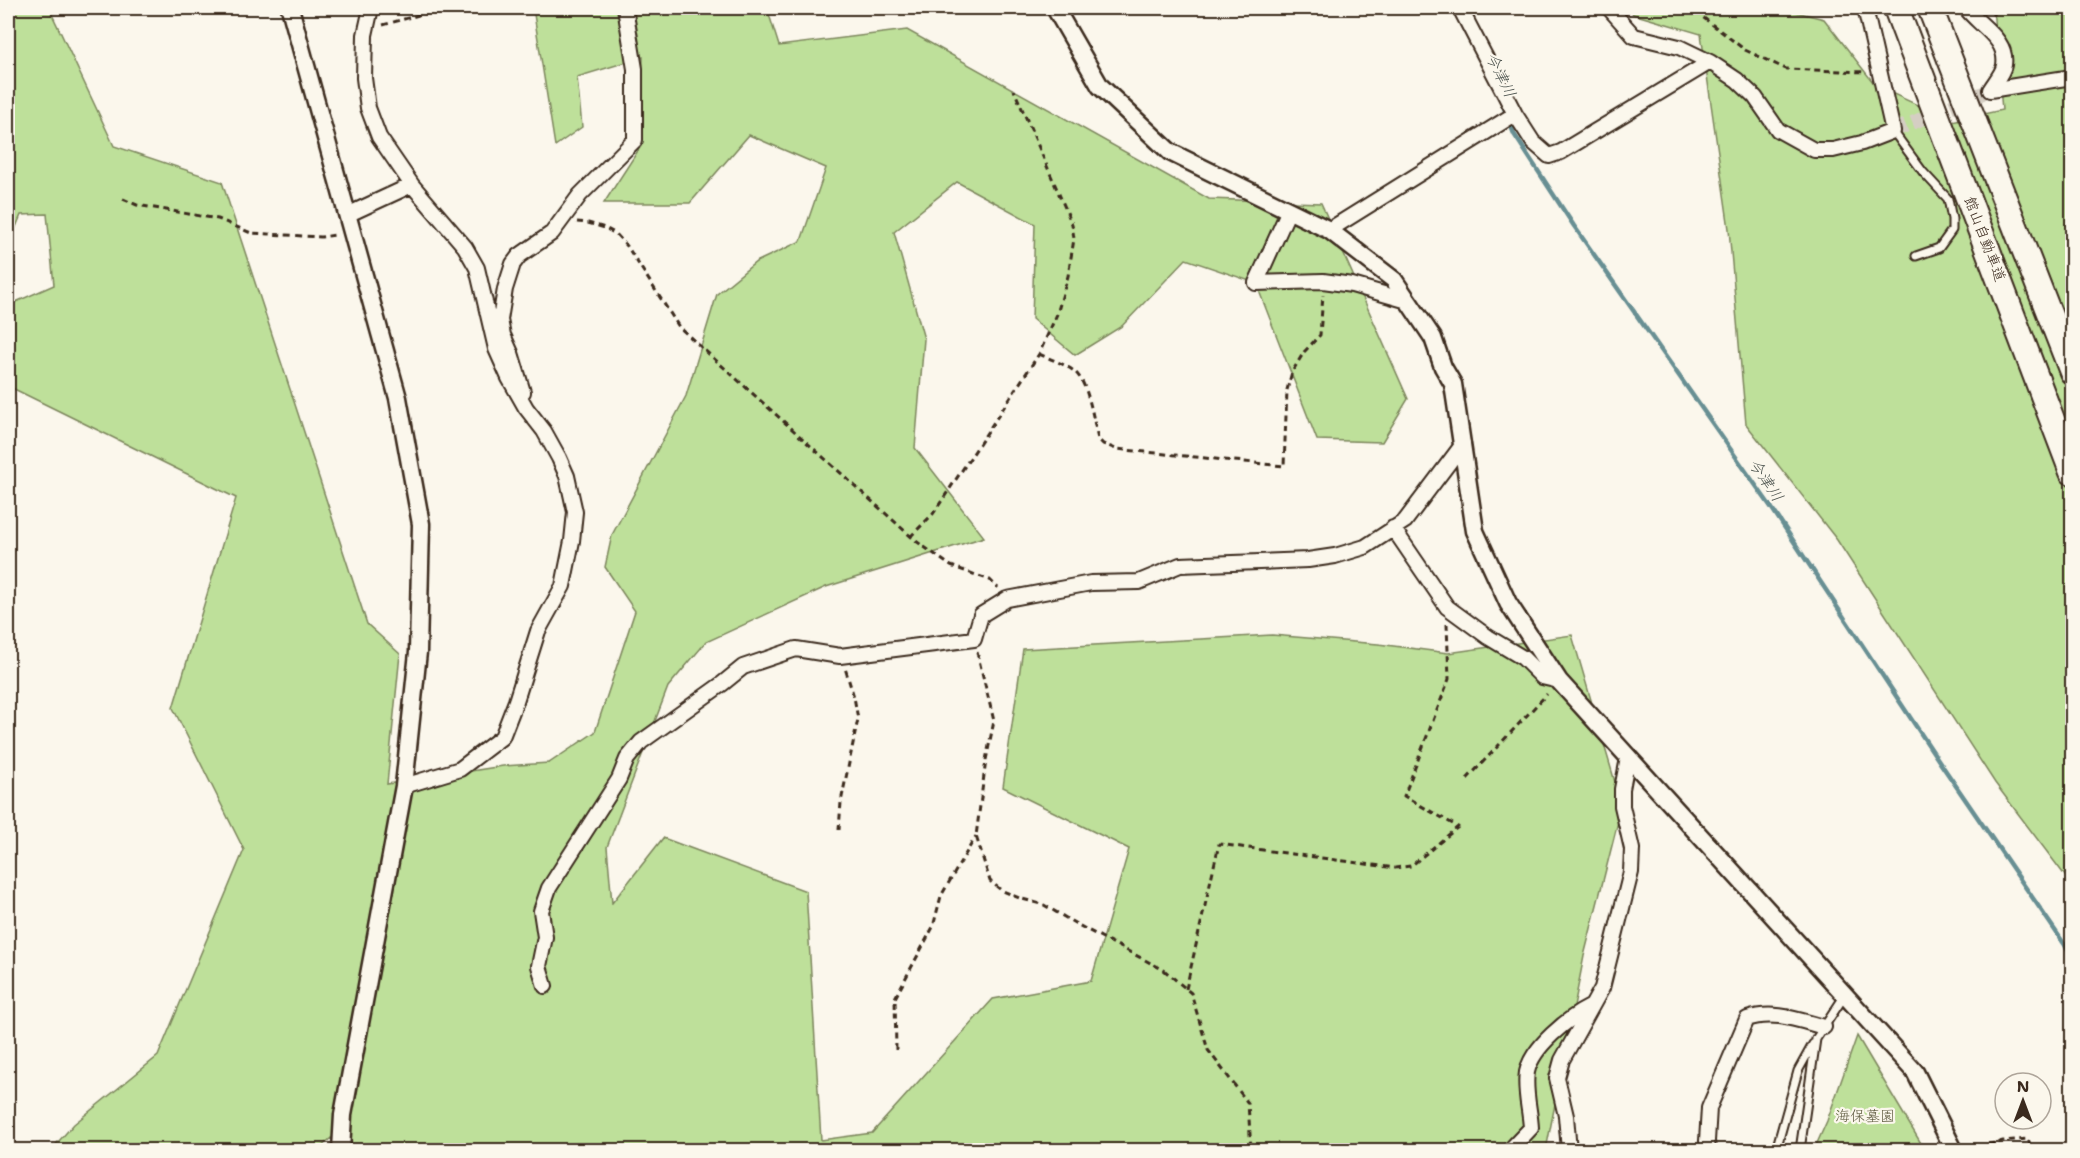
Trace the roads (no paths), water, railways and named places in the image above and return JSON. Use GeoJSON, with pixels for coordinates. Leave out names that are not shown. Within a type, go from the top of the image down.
{"type":"FeatureCollection","features":[{"type":"Feature","properties":{"kind":"highway","name":"館山自動車道"},"geometry":{"type":"LineString","coordinates":[[1896,8],[2073,472]]}},
{"type":"Feature","properties":{"kind":"highway"},"geometry":{"type":"LineString","coordinates":[[1930,8],[2073,372]]}},
{"type":"Feature","properties":{"kind":"street"},"geometry":{"type":"LineString","coordinates":[[290,8],[398,398],[421,524],[418,652],[404,786],[343,1115],[341,1150]]}},
{"type":"Feature","properties":{"kind":"street"},"geometry":{"type":"LineString","coordinates":[[371,8],[366,29],[364,78],[368,108],[379,137],[412,185],[465,247],[477,268],[496,349],[509,378],[526,408],[544,431],[567,476],[574,512],[572,541],[563,586],[538,631],[502,737],[460,769],[404,786]]}},
{"type":"Feature","properties":{"kind":"street"},"geometry":{"type":"LineString","coordinates":[[526,408],[511,353],[503,335],[500,320],[501,307],[513,264],[519,256],[552,233],[580,195],[635,140],[635,69],[625,8]]}},
{"type":"Feature","properties":{"kind":"street"},"geometry":{"type":"LineString","coordinates":[[1055,8],[1100,86],[1170,152],[1329,230],[1394,280],[1433,338],[1443,367],[1453,384],[1475,531],[1508,603],[1559,681],[1915,1072],[1954,1150]]}},
{"type":"Feature","properties":{"kind":"street"},"geometry":{"type":"LineString","coordinates":[[1460,8],[1515,114],[1533,142],[1549,156],[1561,152],[1710,62]]}},
{"type":"Feature","properties":{"kind":"street"},"geometry":{"type":"LineString","coordinates":[[1609,8],[1634,36],[1679,47],[1710,62],[1737,80],[1755,97],[1778,130],[1814,150],[1833,150],[1862,143],[1893,131],[1865,8]]}},
{"type":"Feature","properties":{"kind":"street"},"geometry":{"type":"LineString","coordinates":[[1966,8],[1996,38],[2003,51],[2004,66],[1990,90],[2073,77]]}},
{"type":"Feature","properties":{"kind":"street"},"geometry":{"type":"LineString","coordinates":[[1329,230],[1515,114]]}},
{"type":"Feature","properties":{"kind":"street"},"geometry":{"type":"LineString","coordinates":[[347,214],[412,185]]}},
{"type":"Feature","properties":{"kind":"street"},"geometry":{"type":"LineString","coordinates":[[1289,210],[1256,283],[1303,280],[1329,282],[1352,285],[1408,300]]}},
{"type":"Feature","properties":{"kind":"street"},"geometry":{"type":"LineString","coordinates":[[545,986],[539,966],[545,937],[541,911],[549,888],[619,779],[627,759],[641,742],[743,667],[796,649],[840,656],[974,639],[981,615],[1007,599],[1091,583],[1138,582],[1180,565],[1280,562],[1335,556],[1365,547],[1405,521],[1463,444]]}},
{"type":"Feature","properties":{"kind":"street"},"geometry":{"type":"LineString","coordinates":[[1393,528],[1447,607],[1488,637],[1523,658],[1542,677],[1559,681]]}},
{"type":"Feature","properties":{"kind":"street"},"geometry":{"type":"LineString","coordinates":[[1569,1150],[1566,1116],[1557,1078],[1562,1060],[1602,988],[1631,872],[1632,849],[1622,806],[1622,789],[1628,758]]}},
{"type":"Feature","properties":{"kind":"street"},"geometry":{"type":"LineString","coordinates":[[1510,1150],[1531,1128],[1531,1112],[1526,1096],[1527,1071],[1542,1046],[1572,1016],[1590,1007]]}},
{"type":"Feature","properties":{"kind":"street"},"geometry":{"type":"LineString","coordinates":[[1708,1150],[1709,1108],[1747,1018],[1759,1015],[1778,1015],[1820,1033]]}},
{"type":"Feature","properties":{"kind":"lane"},"geometry":{"type":"LineString","coordinates":[[1893,131],[1923,172],[1948,199],[1952,219],[1952,230],[1939,248],[1916,256]]}},
{"type":"Feature","properties":{"kind":"lane"},"geometry":{"type":"LineString","coordinates":[[1776,1150],[1798,1071],[1845,995]]}},
{"type":"Feature","properties":{"kind":"lane"},"geometry":{"type":"LineString","coordinates":[[1800,1150],[1820,1033]]}},
{"type":"Feature","properties":{"kind":"waterway","name":"今津川"},"geometry":{"type":"LineString","coordinates":[[1502,103],[1514,134],[1574,226],[1771,507],[1941,764],[2065,945],[2072,959]]}},
{"type":"Feature","properties":{"kind":"tunnel"},"geometry":{"type":"LineString","coordinates":[[1893,131],[1990,90]]}},
{"type":"Feature","properties":{"kind":"park label","name":"海保墓園"},"geometry":{"type":"Point","coordinates":[1865,1116]}}]}
